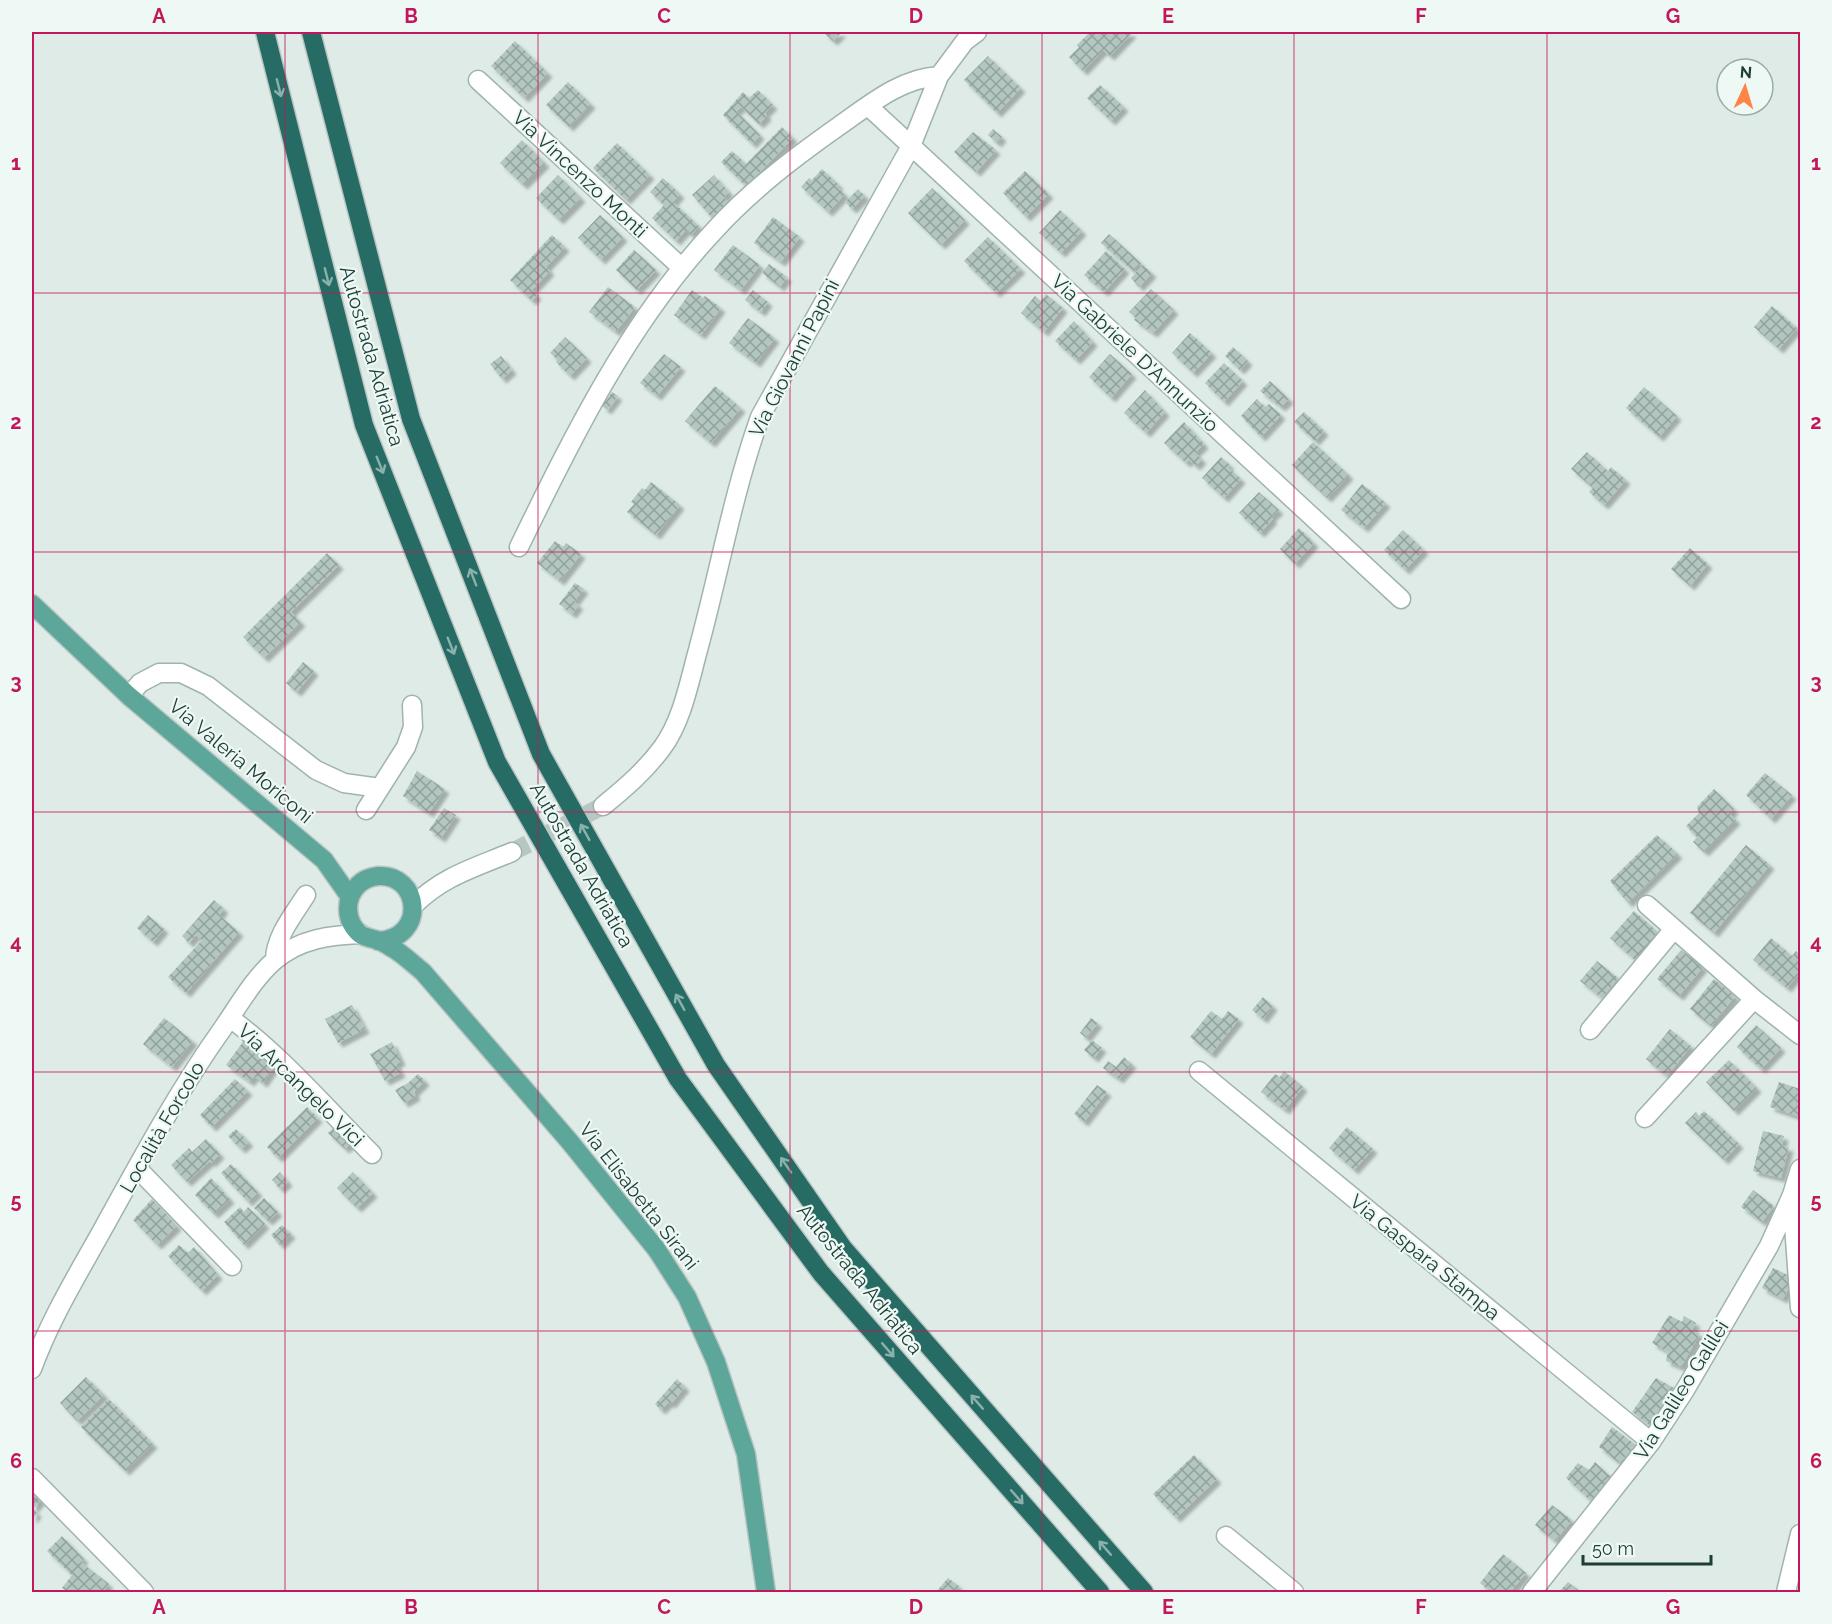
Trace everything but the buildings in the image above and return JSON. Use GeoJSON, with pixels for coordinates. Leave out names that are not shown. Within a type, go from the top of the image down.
{"type":"FeatureCollection","features":[{"type":"Feature","properties":{"kind":"highway","name":"Autostrada Adriatica"},"geometry":{"type":"LineString","coordinates":[[265,32],[364,425],[497,762],[685,1088],[821,1273],[1101,1593]]}},
{"type":"Feature","properties":{"kind":"highway","name":"Autostrada Adriatica"},"geometry":{"type":"LineString","coordinates":[[311,32],[411,419],[541,753],[716,1065],[843,1248],[1144,1593]]}},
{"type":"Feature","properties":{"kind":"main road","name":"Via Valeria Moriconi"},"geometry":{"type":"LineString","coordinates":[[32,604],[129,696],[324,860],[366,878]]}},
{"type":"Feature","properties":{"kind":"main road","name":"Via Valeria Moriconi"},"geometry":{"type":"LineString","coordinates":[[324,860],[349,904]]}},
{"type":"Feature","properties":{"kind":"main road"},"geometry":{"type":"LineString","coordinates":[[383,876],[400,882],[406,889],[411,915],[397,937],[378,940],[369,939],[361,934],[350,920],[349,904],[357,885],[366,878],[383,876]]}},
{"type":"Feature","properties":{"kind":"main road","name":"Via Elisabetta Sirani"},"geometry":{"type":"LineString","coordinates":[[411,915],[411,942],[423,972]]}},
{"type":"Feature","properties":{"kind":"main road","name":"Via Elisabetta Sirani"},"geometry":{"type":"LineString","coordinates":[[378,940],[423,972],[570,1142],[657,1250],[687,1297],[716,1362],[746,1454],[766,1593]]}},
{"type":"Feature","properties":{"kind":"street","name":"Via Giovanni Papini"},"geometry":{"type":"LineString","coordinates":[[603,806],[635,780],[663,747],[682,706],[713,593],[744,462],[773,389],[911,146],[939,76],[965,41],[977,32]]}},
{"type":"Feature","properties":{"kind":"street"},"geometry":{"type":"LineString","coordinates":[[519,547],[564,454],[610,372],[682,268],[714,230],[748,197],[812,146],[868,106],[908,82],[923,77],[939,76]]}},
{"type":"Feature","properties":{"kind":"street","name":"Via Vincenzo Monti"},"geometry":{"type":"LineString","coordinates":[[478,80],[682,268]]}},
{"type":"Feature","properties":{"kind":"street","name":"Via Gabriele D'Annunzio"},"geometry":{"type":"LineString","coordinates":[[868,106],[1401,599]]}},
{"type":"Feature","properties":{"kind":"street","name":"Via Valeria Moriconi"},"geometry":{"type":"LineString","coordinates":[[129,696],[140,683],[159,673],[181,673],[208,686],[316,770],[344,783],[380,788]]}},
{"type":"Feature","properties":{"kind":"street"},"geometry":{"type":"LineString","coordinates":[[366,810],[406,747],[413,727],[412,705]]}},
{"type":"Feature","properties":{"kind":"street"},"geometry":{"type":"LineString","coordinates":[[411,915],[427,892],[444,880],[512,852]]}},
{"type":"Feature","properties":{"kind":"street"},"geometry":{"type":"LineString","coordinates":[[400,882],[444,880]]}},
{"type":"Feature","properties":{"kind":"street","name":"Località Forcolo"},"geometry":{"type":"LineString","coordinates":[[32,1369],[44,1335],[137,1168],[200,1060],[256,980],[275,960],[278,941],[306,895]]}},
{"type":"Feature","properties":{"kind":"street"},"geometry":{"type":"LineString","coordinates":[[318,938],[336,924],[349,904]]}},
{"type":"Feature","properties":{"kind":"street"},"geometry":{"type":"LineString","coordinates":[[1647,905],[1754,999],[1800,1035]]}},
{"type":"Feature","properties":{"kind":"street"},"geometry":{"type":"LineString","coordinates":[[1590,1029],[1674,929]]}},
{"type":"Feature","properties":{"kind":"street"},"geometry":{"type":"LineString","coordinates":[[275,960],[296,946],[318,938],[361,934]]}},
{"type":"Feature","properties":{"kind":"street"},"geometry":{"type":"LineString","coordinates":[[1645,1118],[1754,999]]}},
{"type":"Feature","properties":{"kind":"street","name":"Via Arcangelo Vici"},"geometry":{"type":"LineString","coordinates":[[230,1018],[246,1029],[292,1073],[372,1154]]}},
{"type":"Feature","properties":{"kind":"street","name":"Via Gaspara Stampa"},"geometry":{"type":"LineString","coordinates":[[1199,1071],[1651,1442]]}},
{"type":"Feature","properties":{"kind":"street"},"geometry":{"type":"LineString","coordinates":[[137,1168],[232,1266]]}},
{"type":"Feature","properties":{"kind":"street","name":"Via Galileo Galilei"},"geometry":{"type":"LineString","coordinates":[[1532,1593],[1651,1442],[1685,1390],[1768,1246],[1792,1195],[1800,1169]]}},
{"type":"Feature","properties":{"kind":"street"},"geometry":{"type":"LineString","coordinates":[[1792,1195],[1800,1308]]}},
{"type":"Feature","properties":{"kind":"street"},"geometry":{"type":"LineString","coordinates":[[32,1478],[143,1592]]}},
{"type":"Feature","properties":{"kind":"street"},"geometry":{"type":"LineString","coordinates":[[1786,1593],[1800,1534]]}},
{"type":"Feature","properties":{"kind":"street"},"geometry":{"type":"LineString","coordinates":[[1226,1536],[1294,1593]]}},
{"type":"Feature","properties":{"kind":"tunnel"},"geometry":{"type":"LineString","coordinates":[[512,852],[603,806]]}}]}
